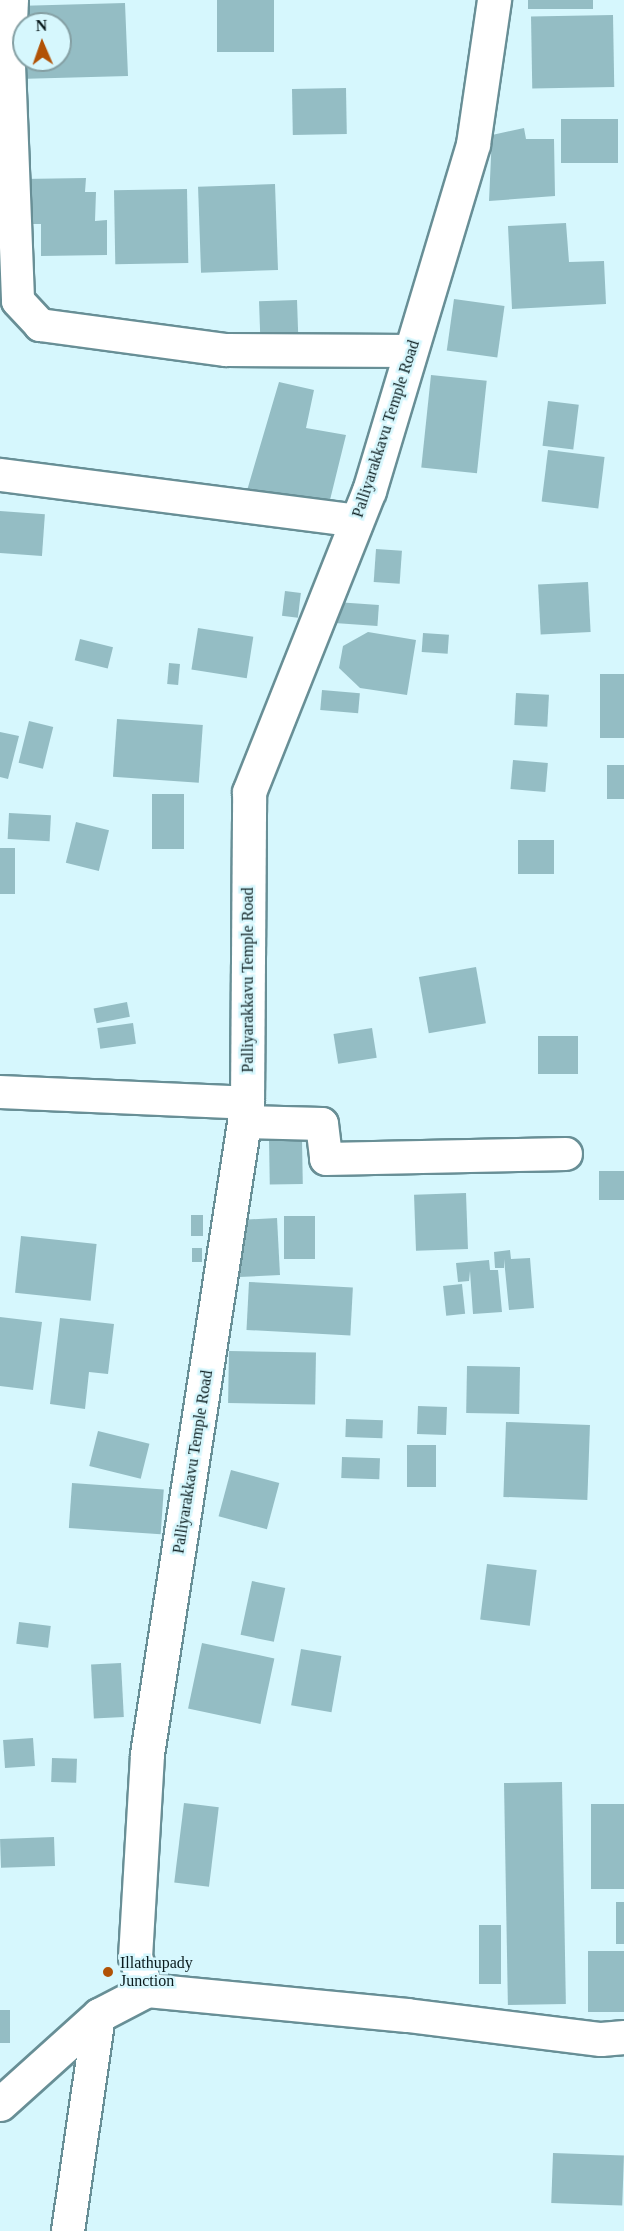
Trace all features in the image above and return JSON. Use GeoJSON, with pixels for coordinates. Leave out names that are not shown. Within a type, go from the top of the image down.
{"type":"FeatureCollection","features":[{"type":"Feature","properties":{"kind":"street"},"geometry":{"type":"LineString","coordinates":[[12,0],[9,65],[18,301],[40,325],[226,350],[411,351]]}},
{"type":"Feature","properties":{"kind":"street","name":"Palliyarakkavu Temple Road"},"geometry":{"type":"LineString","coordinates":[[147,1990],[135,1957],[147,1754],[246,1112],[249,792],[357,521],[411,351],[473,144],[494,0]]}},
{"type":"Feature","properties":{"kind":"street"},"geometry":{"type":"LineString","coordinates":[[0,475],[357,521]]}},
{"type":"Feature","properties":{"kind":"street"},"geometry":{"type":"LineString","coordinates":[[0,1092],[246,1112],[322,1124],[326,1158],[566,1154]]}},
{"type":"Feature","properties":{"kind":"street"},"geometry":{"type":"LineString","coordinates":[[0,2104],[99,2015],[147,1990],[407,2015],[601,2039],[624,2037]]}},
{"type":"Feature","properties":{"kind":"street"},"geometry":{"type":"LineString","coordinates":[[68,2231],[99,2015]]}},
{"type":"Feature","properties":{"kind":"building"},"geometry":{"type":"Polygon","coordinates":[[[217,0],[274,0],[274,52],[217,52],[217,0]]]}},
{"type":"Feature","properties":{"kind":"building"},"geometry":{"type":"Polygon","coordinates":[[[528,0],[593,0],[593,9],[528,9],[528,0]]]}},
{"type":"Feature","properties":{"kind":"building"},"geometry":{"type":"Polygon","coordinates":[[[125,3],[128,76],[18,79],[18,72],[72,72],[72,12],[16,12],[16,6],[125,3]]]}},
{"type":"Feature","properties":{"kind":"building"},"geometry":{"type":"Polygon","coordinates":[[[613,15],[614,87],[532,88],[531,16],[613,15]]]}},
{"type":"Feature","properties":{"kind":"building"},"geometry":{"type":"Polygon","coordinates":[[[346,88],[347,134],[293,135],[292,89],[346,88]]]}},
{"type":"Feature","properties":{"kind":"building"},"geometry":{"type":"Polygon","coordinates":[[[561,119],[618,119],[618,163],[561,163],[561,119]]]}},
{"type":"Feature","properties":{"kind":"building"},"geometry":{"type":"Polygon","coordinates":[[[524,128],[526,139],[554,139],[555,196],[489,201],[492,135],[524,128]]]}},
{"type":"Feature","properties":{"kind":"building"},"geometry":{"type":"Polygon","coordinates":[[[86,178],[85,192],[96,192],[95,221],[107,220],[107,255],[41,256],[41,224],[23,224],[22,179],[86,178]]]}},
{"type":"Feature","properties":{"kind":"building"},"geometry":{"type":"Polygon","coordinates":[[[275,184],[278,270],[201,273],[198,187],[275,184]]]}},
{"type":"Feature","properties":{"kind":"building"},"geometry":{"type":"Polygon","coordinates":[[[187,189],[188,263],[115,264],[114,190],[187,189]]]}},
{"type":"Feature","properties":{"kind":"building"},"geometry":{"type":"Polygon","coordinates":[[[566,223],[569,262],[604,261],[606,304],[512,309],[508,226],[566,223]]]}},
{"type":"Feature","properties":{"kind":"building"},"geometry":{"type":"Polygon","coordinates":[[[454,299],[505,306],[497,358],[447,350],[454,299]]]}},
{"type":"Feature","properties":{"kind":"building"},"geometry":{"type":"Polygon","coordinates":[[[297,300],[298,336],[260,337],[259,301],[297,300]]]}},
{"type":"Feature","properties":{"kind":"building"},"geometry":{"type":"Polygon","coordinates":[[[431,375],[487,381],[477,473],[421,467],[431,375]]]}},
{"type":"Feature","properties":{"kind":"building"},"geometry":{"type":"Polygon","coordinates":[[[279,382],[314,390],[306,428],[346,435],[329,504],[246,494],[279,382]]]}},
{"type":"Feature","properties":{"kind":"building"},"geometry":{"type":"Polygon","coordinates":[[[548,401],[579,405],[573,449],[543,446],[548,401]]]}},
{"type":"Feature","properties":{"kind":"building"},"geometry":{"type":"Polygon","coordinates":[[[548,450],[605,457],[598,509],[542,502],[548,450]]]}},
{"type":"Feature","properties":{"kind":"building"},"geometry":{"type":"Polygon","coordinates":[[[0,511],[45,514],[42,556],[0,553],[0,511]]]}},
{"type":"Feature","properties":{"kind":"building"},"geometry":{"type":"Polygon","coordinates":[[[376,549],[402,551],[400,584],[374,582],[376,549]]]}},
{"type":"Feature","properties":{"kind":"building"},"geometry":{"type":"Polygon","coordinates":[[[588,582],[591,632],[541,635],[538,585],[588,582]]]}},
{"type":"Feature","properties":{"kind":"building"},"geometry":{"type":"Polygon","coordinates":[[[285,591],[301,593],[298,618],[282,616],[285,591]]]}},
{"type":"Feature","properties":{"kind":"building"},"geometry":{"type":"Polygon","coordinates":[[[336,602],[379,605],[377,626],[335,623],[336,602]]]}},
{"type":"Feature","properties":{"kind":"building"},"geometry":{"type":"Polygon","coordinates":[[[198,628],[253,637],[247,678],[191,669],[198,628]]]}},
{"type":"Feature","properties":{"kind":"building"},"geometry":{"type":"Polygon","coordinates":[[[368,632],[416,640],[407,695],[360,688],[339,668],[343,646],[368,632]]]}},
{"type":"Feature","properties":{"kind":"building"},"geometry":{"type":"Polygon","coordinates":[[[423,633],[449,635],[448,654],[422,652],[423,633]]]}},
{"type":"Feature","properties":{"kind":"building"},"geometry":{"type":"Polygon","coordinates":[[[80,639],[113,647],[108,669],[75,660],[80,639]]]}},
{"type":"Feature","properties":{"kind":"building"},"geometry":{"type":"Polygon","coordinates":[[[169,663],[180,664],[178,685],[167,684],[169,663]]]}},
{"type":"Feature","properties":{"kind":"building"},"geometry":{"type":"Polygon","coordinates":[[[600,674],[624,674],[624,738],[600,738],[600,674]]]}},
{"type":"Feature","properties":{"kind":"building"},"geometry":{"type":"Polygon","coordinates":[[[322,690],[360,693],[358,713],[320,710],[322,690]]]}},
{"type":"Feature","properties":{"kind":"building"},"geometry":{"type":"Polygon","coordinates":[[[516,693],[549,695],[547,727],[514,725],[516,693]]]}},
{"type":"Feature","properties":{"kind":"building"},"geometry":{"type":"Polygon","coordinates":[[[117,719],[203,725],[199,783],[113,777],[117,719]]]}},
{"type":"Feature","properties":{"kind":"building"},"geometry":{"type":"Polygon","coordinates":[[[29,721],[53,727],[43,769],[19,763],[29,721]]]}},
{"type":"Feature","properties":{"kind":"building"},"geometry":{"type":"Polygon","coordinates":[[[0,732],[19,736],[8,779],[0,777],[0,732]]]}},
{"type":"Feature","properties":{"kind":"building"},"geometry":{"type":"Polygon","coordinates":[[[513,760],[548,763],[545,792],[510,789],[513,760]]]}},
{"type":"Feature","properties":{"kind":"building"},"geometry":{"type":"Polygon","coordinates":[[[607,765],[624,765],[624,799],[607,799],[607,765]]]}},
{"type":"Feature","properties":{"kind":"building"},"geometry":{"type":"Polygon","coordinates":[[[152,794],[184,794],[184,849],[152,849],[152,794]]]}},
{"type":"Feature","properties":{"kind":"building"},"geometry":{"type":"Polygon","coordinates":[[[9,813],[51,815],[50,841],[8,839],[9,813]]]}},
{"type":"Feature","properties":{"kind":"building"},"geometry":{"type":"Polygon","coordinates":[[[76,822],[109,830],[99,871],[66,863],[76,822]]]}},
{"type":"Feature","properties":{"kind":"building"},"geometry":{"type":"Polygon","coordinates":[[[518,840],[554,840],[554,874],[518,874],[518,840]]]}},
{"type":"Feature","properties":{"kind":"building"},"geometry":{"type":"Polygon","coordinates":[[[0,848],[15,848],[15,894],[0,894],[0,848]]]}},
{"type":"Feature","properties":{"kind":"building"},"geometry":{"type":"Polygon","coordinates":[[[476,967],[486,1023],[429,1033],[419,977],[476,967]]]}},
{"type":"Feature","properties":{"kind":"building"},"geometry":{"type":"Polygon","coordinates":[[[127,1002],[130,1017],[96,1023],[94,1008],[127,1002]]]}},
{"type":"Feature","properties":{"kind":"building"},"geometry":{"type":"Polygon","coordinates":[[[133,1023],[136,1044],[100,1049],[97,1028],[133,1023]]]}},
{"type":"Feature","properties":{"kind":"building"},"geometry":{"type":"Polygon","coordinates":[[[372,1028],[377,1058],[338,1064],[333,1034],[372,1028]]]}},
{"type":"Feature","properties":{"kind":"building"},"geometry":{"type":"Polygon","coordinates":[[[538,1036],[578,1036],[578,1074],[538,1074],[538,1036]]]}},
{"type":"Feature","properties":{"kind":"building"},"geometry":{"type":"Polygon","coordinates":[[[302,1139],[303,1184],[270,1185],[269,1140],[302,1139]]]}},
{"type":"Feature","properties":{"kind":"building"},"geometry":{"type":"Polygon","coordinates":[[[599,1171],[624,1171],[624,1200],[599,1200],[599,1171]]]}},
{"type":"Feature","properties":{"kind":"building"},"geometry":{"type":"Polygon","coordinates":[[[466,1193],[468,1249],[416,1251],[414,1195],[466,1193]]]}},
{"type":"Feature","properties":{"kind":"building"},"geometry":{"type":"Polygon","coordinates":[[[191,1215],[203,1215],[203,1236],[191,1236],[191,1215]]]}},
{"type":"Feature","properties":{"kind":"building"},"geometry":{"type":"Polygon","coordinates":[[[284,1216],[315,1216],[315,1259],[284,1259],[284,1216]]]}},
{"type":"Feature","properties":{"kind":"building"},"geometry":{"type":"Polygon","coordinates":[[[277,1218],[280,1275],[239,1277],[236,1220],[277,1218]]]}},
{"type":"Feature","properties":{"kind":"building"},"geometry":{"type":"Polygon","coordinates":[[[21,1236],[97,1244],[91,1301],[15,1293],[21,1236]]]}},
{"type":"Feature","properties":{"kind":"building"},"geometry":{"type":"Polygon","coordinates":[[[192,1248],[202,1248],[202,1262],[192,1262],[192,1248]]]}},
{"type":"Feature","properties":{"kind":"building"},"geometry":{"type":"Polygon","coordinates":[[[510,1250],[511,1259],[530,1258],[534,1308],[509,1310],[504,1259],[504,1268],[495,1268],[494,1252],[510,1250]]]}},
{"type":"Feature","properties":{"kind":"building"},"geometry":{"type":"Polygon","coordinates":[[[489,1260],[490,1270],[498,1270],[502,1312],[473,1314],[470,1271],[469,1281],[458,1282],[456,1263],[489,1260]]]}},
{"type":"Feature","properties":{"kind":"building"},"geometry":{"type":"Polygon","coordinates":[[[249,1282],[353,1287],[350,1335],[246,1330],[249,1282]]]}},
{"type":"Feature","properties":{"kind":"building"},"geometry":{"type":"Polygon","coordinates":[[[462,1284],[465,1314],[446,1316],[443,1286],[462,1284]]]}},
{"type":"Feature","properties":{"kind":"building"},"geometry":{"type":"Polygon","coordinates":[[[0,1317],[42,1322],[33,1390],[0,1386],[0,1317]]]}},
{"type":"Feature","properties":{"kind":"building"},"geometry":{"type":"Polygon","coordinates":[[[60,1318],[114,1324],[108,1374],[89,1372],[85,1409],[50,1404],[60,1318]]]}},
{"type":"Feature","properties":{"kind":"building"},"geometry":{"type":"Polygon","coordinates":[[[229,1351],[316,1353],[315,1405],[228,1403],[229,1351]]]}},
{"type":"Feature","properties":{"kind":"building"},"geometry":{"type":"Polygon","coordinates":[[[467,1366],[520,1367],[519,1414],[466,1413],[467,1366]]]}},
{"type":"Feature","properties":{"kind":"building"},"geometry":{"type":"Polygon","coordinates":[[[418,1406],[447,1407],[446,1435],[417,1434],[418,1406]]]}},
{"type":"Feature","properties":{"kind":"building"},"geometry":{"type":"Polygon","coordinates":[[[346,1419],[383,1420],[382,1438],[345,1437],[346,1419]]]}},
{"type":"Feature","properties":{"kind":"building"},"geometry":{"type":"Polygon","coordinates":[[[506,1422],[590,1425],[587,1500],[503,1497],[506,1422]]]}},
{"type":"Feature","properties":{"kind":"building"},"geometry":{"type":"Polygon","coordinates":[[[98,1431],[149,1444],[141,1479],[89,1466],[98,1431]]]}},
{"type":"Feature","properties":{"kind":"building"},"geometry":{"type":"Polygon","coordinates":[[[407,1445],[436,1445],[436,1487],[407,1487],[407,1445]]]}},
{"type":"Feature","properties":{"kind":"building"},"geometry":{"type":"Polygon","coordinates":[[[342,1457],[380,1458],[379,1479],[341,1478],[342,1457]]]}},
{"type":"Feature","properties":{"kind":"building"},"geometry":{"type":"Polygon","coordinates":[[[231,1470],[279,1483],[267,1529],[219,1516],[231,1470]]]}},
{"type":"Feature","properties":{"kind":"building"},"geometry":{"type":"Polygon","coordinates":[[[72,1483],[164,1489],[161,1534],[69,1528],[72,1483]]]}},
{"type":"Feature","properties":{"kind":"building"},"geometry":{"type":"Polygon","coordinates":[[[487,1564],[537,1570],[530,1626],[480,1620],[487,1564]]]}},
{"type":"Feature","properties":{"kind":"building"},"geometry":{"type":"Polygon","coordinates":[[[252,1581],[285,1588],[274,1642],[241,1635],[252,1581]]]}},
{"type":"Feature","properties":{"kind":"building"},"geometry":{"type":"Polygon","coordinates":[[[19,1622],[51,1626],[48,1648],[16,1644],[19,1622]]]}},
{"type":"Feature","properties":{"kind":"building"},"geometry":{"type":"Polygon","coordinates":[[[202,1643],[274,1658],[260,1724],[188,1709],[202,1643]]]}},
{"type":"Feature","properties":{"kind":"building"},"geometry":{"type":"Polygon","coordinates":[[[301,1649],[341,1656],[331,1712],[291,1705],[301,1649]]]}},
{"type":"Feature","properties":{"kind":"building"},"geometry":{"type":"Polygon","coordinates":[[[121,1663],[124,1717],[94,1718],[91,1665],[121,1663]]]}},
{"type":"Feature","properties":{"kind":"building"},"geometry":{"type":"Polygon","coordinates":[[[33,1738],[35,1766],[5,1768],[3,1740],[33,1738]]]}},
{"type":"Feature","properties":{"kind":"building"},"geometry":{"type":"Polygon","coordinates":[[[52,1758],[77,1759],[76,1783],[51,1782],[52,1758]]]}},
{"type":"Feature","properties":{"kind":"building"},"geometry":{"type":"Polygon","coordinates":[[[562,1782],[566,2004],[508,2005],[504,1783],[562,1782]]]}},
{"type":"Feature","properties":{"kind":"building"},"geometry":{"type":"Polygon","coordinates":[[[184,1803],[219,1807],[209,1887],[174,1882],[184,1803]]]}},
{"type":"Feature","properties":{"kind":"building"},"geometry":{"type":"Polygon","coordinates":[[[591,1804],[624,1804],[624,1889],[591,1889],[591,1804]]]}},
{"type":"Feature","properties":{"kind":"building"},"geometry":{"type":"Polygon","coordinates":[[[54,1837],[55,1866],[1,1868],[0,1839],[54,1837]]]}},
{"type":"Feature","properties":{"kind":"building"},"geometry":{"type":"Polygon","coordinates":[[[616,1902],[624,1902],[624,1944],[616,1944],[616,1902]]]}},
{"type":"Feature","properties":{"kind":"building"},"geometry":{"type":"Polygon","coordinates":[[[479,1925],[501,1925],[501,1984],[479,1984],[479,1925]]]}},
{"type":"Feature","properties":{"kind":"building"},"geometry":{"type":"Polygon","coordinates":[[[588,1951],[624,1951],[624,2012],[588,2012],[588,1951]]]}},
{"type":"Feature","properties":{"kind":"building"},"geometry":{"type":"Polygon","coordinates":[[[0,2010],[10,2010],[10,2043],[0,2043],[0,2010]]]}},
{"type":"Feature","properties":{"kind":"building"},"geometry":{"type":"Polygon","coordinates":[[[553,2153],[624,2155],[622,2205],[551,2203],[553,2153]]]}},
{"type":"Feature","properties":{"kind":"place","name":"Illathupady Junction"},"geometry":{"type":"Point","coordinates":[108,1972]}}]}
